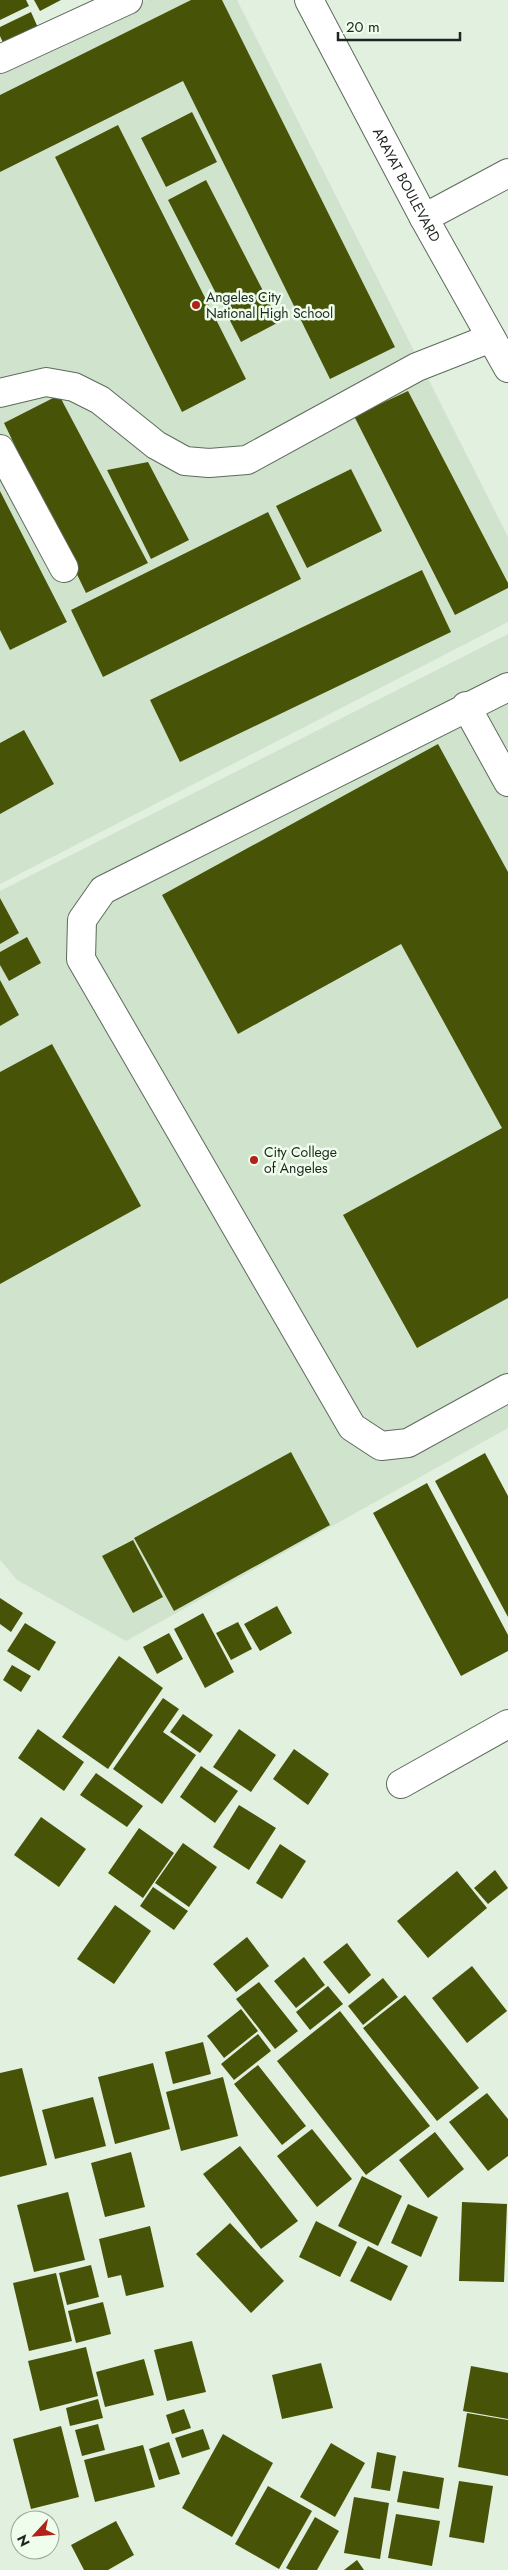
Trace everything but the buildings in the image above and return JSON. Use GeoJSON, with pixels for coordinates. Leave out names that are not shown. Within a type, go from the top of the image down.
{"type":"FeatureCollection","features":[{"type":"Feature","properties":{"kind":"main road"},"geometry":{"type":"LineString","coordinates":[[0,59],[128,0]]}},
{"type":"Feature","properties":{"kind":"main road","name":"ARAYAT BOULEVARD"},"geometry":{"type":"LineString","coordinates":[[309,0],[424,218],[508,368]]}},
{"type":"Feature","properties":{"kind":"main road"},"geometry":{"type":"LineString","coordinates":[[424,218],[508,173]]}},
{"type":"Feature","properties":{"kind":"main road"},"geometry":{"type":"LineString","coordinates":[[0,393],[46,382],[74,387],[100,400],[156,445],[186,461],[209,463],[247,460],[417,367],[491,338]]}},
{"type":"Feature","properties":{"kind":"main road"},"geometry":{"type":"LineString","coordinates":[[0,449],[64,568]]}},
{"type":"Feature","properties":{"kind":"main road"},"geometry":{"type":"LineString","coordinates":[[508,687],[466,706],[103,890],[82,920],[81,959],[352,1427],[381,1446],[408,1443],[508,1388]]}},
{"type":"Feature","properties":{"kind":"main road"},"geometry":{"type":"LineString","coordinates":[[466,706],[508,782]]}},
{"type":"Feature","properties":{"kind":"main road"},"geometry":{"type":"LineString","coordinates":[[401,1784],[508,1724]]}},
{"type":"Feature","properties":{"kind":"shaded area","name":"Angeles City National High School"},"geometry":{"type":"Polygon","coordinates":[[[146,0],[237,0],[508,537],[508,622],[0,884],[0,74],[146,0]]]}},
{"type":"Feature","properties":{"kind":"shaded area","name":"City College of Angeles"},"geometry":{"type":"Polygon","coordinates":[[[508,634],[508,1428],[126,1641],[17,1580],[0,1560],[0,891],[508,634]]]}},
{"type":"Feature","properties":{"kind":"place","name":"Angeles City National High School"},"geometry":{"type":"Point","coordinates":[196,305]}},
{"type":"Feature","properties":{"kind":"place","name":"City College of Angeles"},"geometry":{"type":"Point","coordinates":[254,1160]}}]}
